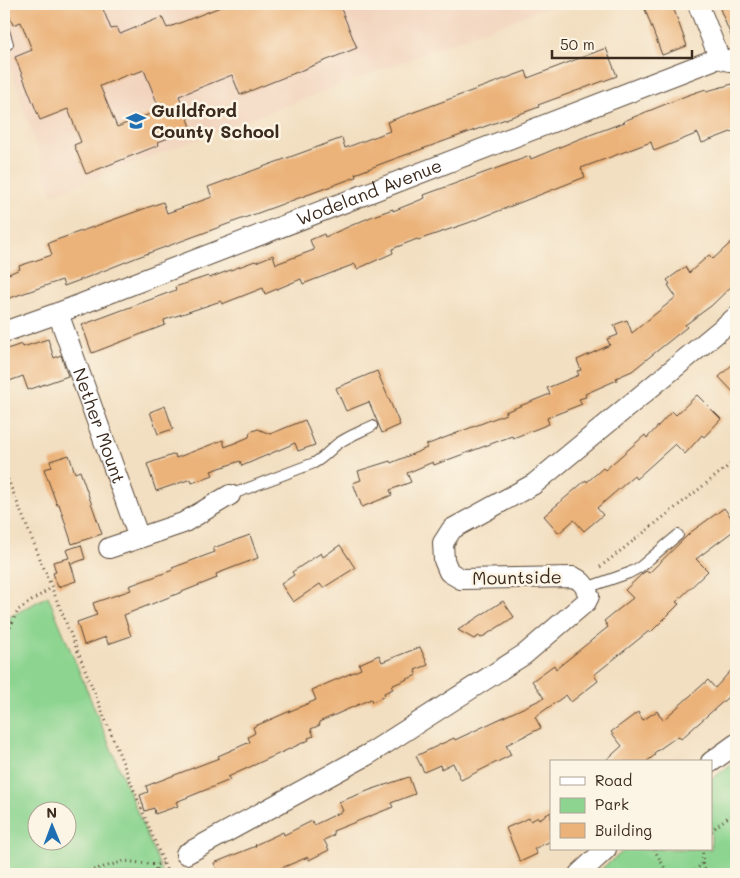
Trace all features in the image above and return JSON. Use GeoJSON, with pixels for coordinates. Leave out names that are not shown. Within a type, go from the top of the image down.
{"type":"FeatureCollection","features":[{"type":"Feature","properties":{"kind":"street"},"geometry":{"type":"LineString","coordinates":[[698,4],[717,52],[727,59]]}},
{"type":"Feature","properties":{"kind":"street","name":"Wodeland Avenue"},"geometry":{"type":"LineString","coordinates":[[4,332],[727,59]]}},
{"type":"Feature","properties":{"kind":"street","name":"Nether Mount"},"geometry":{"type":"LineString","coordinates":[[58,313],[139,538]]}},
{"type":"Feature","properties":{"kind":"street","name":"Mountside"},"geometry":{"type":"LineString","coordinates":[[186,854],[369,754],[525,654],[586,602],[589,596],[584,584],[573,577],[461,579],[449,572],[444,560],[443,543],[452,528],[534,484],[736,317]]}},
{"type":"Feature","properties":{"kind":"street"},"geometry":{"type":"LineString","coordinates":[[109,548],[183,523],[230,495]]}},
{"type":"Feature","properties":{"kind":"street"},"geometry":{"type":"LineString","coordinates":[[712,761],[736,744]]}},
{"type":"Feature","properties":{"kind":"street"},"geometry":{"type":"LineString","coordinates":[[580,874],[605,850]]}},
{"type":"Feature","properties":{"kind":"lane"},"geometry":{"type":"LineString","coordinates":[[4,31],[8,44]]}},
{"type":"Feature","properties":{"kind":"lane"},"geometry":{"type":"LineString","coordinates":[[230,495],[314,463],[326,456],[345,439],[372,426]]}},
{"type":"Feature","properties":{"kind":"lane"},"geometry":{"type":"LineString","coordinates":[[584,584],[629,573],[640,567],[678,535]]}},
{"type":"Feature","properties":{"kind":"path"},"geometry":{"type":"LineString","coordinates":[[584,584],[736,460]]}},
{"type":"Feature","properties":{"kind":"path"},"geometry":{"type":"LineString","coordinates":[[4,470],[168,874]]}},
{"type":"Feature","properties":{"kind":"path"},"geometry":{"type":"LineString","coordinates":[[4,641],[18,610],[52,587]]}},
{"type":"Feature","properties":{"kind":"path"},"geometry":{"type":"LineString","coordinates":[[712,830],[728,817],[736,814]]}},
{"type":"Feature","properties":{"kind":"path"},"geometry":{"type":"LineString","coordinates":[[655,850],[668,874]]}},
{"type":"Feature","properties":{"kind":"path"},"geometry":{"type":"LineString","coordinates":[[704,850],[702,864],[706,874]]}},
{"type":"Feature","properties":{"kind":"path"},"geometry":{"type":"LineString","coordinates":[[80,874],[125,861],[156,866],[164,863]]}},
{"type":"Feature","properties":{"kind":"path"},"geometry":{"type":"LineString","coordinates":[[691,874],[702,864]]}},
{"type":"Feature","properties":{"kind":"path"},"geometry":{"type":"LineString","coordinates":[[156,866],[156,874]]}},
{"type":"Feature","properties":{"kind":"shaded area","name":"Guildford County School"},"geometry":{"type":"Polygon","coordinates":[[[4,4],[555,4],[52,194],[4,48],[4,4]]]}},
{"type":"Feature","properties":{"kind":"green space"},"geometry":{"type":"Polygon","coordinates":[[[48,596],[163,874],[4,874],[4,620],[48,596]]]}},
{"type":"Feature","properties":{"kind":"green space"},"geometry":{"type":"Polygon","coordinates":[[[736,760],[736,874],[595,874],[625,850],[712,850],[712,779],[736,760]]]}},
{"type":"Feature","properties":{"kind":"building"},"geometry":{"type":"Polygon","coordinates":[[[5,4],[101,4],[111,29],[117,27],[120,34],[162,17],[167,28],[228,4],[339,4],[357,48],[240,95],[232,75],[179,96],[192,129],[158,142],[159,145],[86,174],[74,145],[81,142],[68,109],[40,120],[15,57],[32,50],[21,22],[13,25],[5,4]],[[144,70],[100,86],[117,127],[160,110],[144,70]]]}},
{"type":"Feature","properties":{"kind":"building"},"geometry":{"type":"Polygon","coordinates":[[[643,4],[668,4],[669,8],[673,7],[687,46],[662,55],[643,4]]]}},
{"type":"Feature","properties":{"kind":"building"},"geometry":{"type":"Polygon","coordinates":[[[736,4],[736,48],[720,9],[736,4]]]}},
{"type":"Feature","properties":{"kind":"building"},"geometry":{"type":"Polygon","coordinates":[[[606,48],[617,76],[538,105],[539,107],[386,162],[355,174],[356,177],[64,286],[62,280],[4,300],[4,276],[20,269],[19,266],[52,255],[48,243],[163,202],[167,213],[212,197],[208,187],[342,138],[345,148],[390,131],[387,122],[526,71],[528,78],[606,48]]]}},
{"type":"Feature","properties":{"kind":"building"},"geometry":{"type":"Polygon","coordinates":[[[736,83],[736,130],[702,143],[698,133],[654,151],[651,142],[581,168],[585,177],[468,223],[392,249],[393,253],[357,269],[355,264],[303,284],[301,279],[265,294],[263,288],[222,304],[221,301],[164,320],[165,325],[92,353],[82,325],[176,290],[175,287],[208,276],[209,278],[273,255],[276,264],[314,250],[310,240],[324,234],[325,237],[373,216],[393,209],[393,211],[425,198],[424,195],[530,156],[531,159],[688,95],[736,83]]]}},
{"type":"Feature","properties":{"kind":"building"},"geometry":{"type":"Polygon","coordinates":[[[736,238],[736,282],[711,306],[685,325],[687,327],[632,371],[585,394],[586,397],[579,399],[582,404],[547,418],[549,424],[434,465],[433,462],[407,473],[411,482],[390,490],[392,495],[362,507],[353,483],[361,480],[358,471],[390,461],[391,463],[427,448],[426,445],[506,414],[505,412],[550,394],[547,388],[579,375],[577,371],[581,370],[577,360],[610,345],[607,339],[618,335],[614,325],[627,320],[632,333],[676,297],[667,280],[685,267],[689,273],[709,255],[713,259],[736,238]]]}},
{"type":"Feature","properties":{"kind":"building"},"geometry":{"type":"Polygon","coordinates":[[[48,339],[54,358],[61,355],[68,376],[28,390],[23,376],[4,383],[4,350],[22,344],[23,347],[48,339]]]}},
{"type":"Feature","properties":{"kind":"building"},"geometry":{"type":"Polygon","coordinates":[[[736,361],[736,395],[719,377],[736,361]]]}},
{"type":"Feature","properties":{"kind":"building"},"geometry":{"type":"Polygon","coordinates":[[[377,371],[400,425],[382,433],[369,402],[346,411],[336,388],[377,371]]]}},
{"type":"Feature","properties":{"kind":"building"},"geometry":{"type":"Polygon","coordinates":[[[697,395],[721,419],[704,437],[702,435],[685,454],[675,444],[636,479],[634,476],[597,508],[603,515],[584,531],[574,520],[559,533],[544,516],[586,480],[587,482],[603,468],[605,470],[645,435],[647,438],[672,411],[676,415],[697,395]]]}},
{"type":"Feature","properties":{"kind":"building"},"geometry":{"type":"Polygon","coordinates":[[[165,406],[173,429],[158,434],[150,412],[165,406]]]}},
{"type":"Feature","properties":{"kind":"building"},"geometry":{"type":"Polygon","coordinates":[[[305,420],[315,445],[298,451],[295,443],[242,466],[240,461],[211,471],[213,475],[192,483],[191,479],[156,491],[147,464],[175,454],[176,458],[223,440],[225,447],[249,437],[250,432],[258,429],[270,434],[305,420]]]}},
{"type":"Feature","properties":{"kind":"building"},"geometry":{"type":"Polygon","coordinates":[[[69,455],[75,473],[80,471],[102,534],[72,544],[59,504],[57,505],[44,469],[52,467],[50,461],[69,455]]]}},
{"type":"Feature","properties":{"kind":"building"},"geometry":{"type":"Polygon","coordinates":[[[724,508],[736,524],[736,529],[696,559],[708,571],[676,602],[679,604],[650,633],[649,631],[594,675],[598,681],[571,702],[566,695],[535,717],[541,728],[506,745],[511,755],[461,780],[453,763],[441,769],[440,765],[424,772],[416,756],[454,738],[455,740],[544,698],[532,681],[554,665],[556,669],[608,627],[604,621],[633,598],[625,590],[646,571],[649,573],[691,532],[724,508]]]}},
{"type":"Feature","properties":{"kind":"building"},"geometry":{"type":"Polygon","coordinates":[[[250,535],[258,558],[216,574],[217,578],[124,615],[131,636],[108,644],[106,637],[84,645],[77,622],[97,615],[93,603],[131,590],[129,586],[215,552],[213,548],[250,535]]]}},
{"type":"Feature","properties":{"kind":"building"},"geometry":{"type":"Polygon","coordinates":[[[81,545],[85,559],[71,564],[70,561],[76,581],[58,587],[53,573],[56,572],[53,562],[69,558],[66,550],[81,545]]]}},
{"type":"Feature","properties":{"kind":"building"},"geometry":{"type":"Polygon","coordinates":[[[340,545],[355,568],[323,588],[320,584],[293,602],[281,584],[294,575],[292,572],[321,553],[323,557],[340,545]]]}},
{"type":"Feature","properties":{"kind":"building"},"geometry":{"type":"Polygon","coordinates":[[[503,601],[514,617],[481,638],[479,636],[474,639],[458,630],[503,601]]]}},
{"type":"Feature","properties":{"kind":"building"},"geometry":{"type":"Polygon","coordinates":[[[420,647],[428,665],[415,670],[417,675],[391,686],[393,689],[384,693],[385,696],[372,702],[371,699],[319,722],[320,725],[311,729],[314,736],[308,738],[309,740],[228,777],[230,780],[176,802],[178,806],[155,814],[154,808],[145,811],[140,795],[148,792],[146,786],[219,758],[218,756],[250,742],[248,737],[255,733],[253,727],[316,700],[312,690],[361,669],[359,664],[379,655],[382,662],[420,647]]]}},
{"type":"Feature","properties":{"kind":"building"},"geometry":{"type":"Polygon","coordinates":[[[736,665],[736,690],[681,739],[678,736],[654,753],[655,755],[649,760],[606,760],[622,746],[611,732],[638,712],[643,720],[657,711],[663,720],[708,680],[715,688],[736,665]]]}},
{"type":"Feature","properties":{"kind":"building"},"geometry":{"type":"Polygon","coordinates":[[[409,777],[415,794],[391,803],[393,807],[333,831],[334,835],[324,840],[329,850],[309,860],[308,857],[267,874],[253,874],[251,869],[236,874],[219,874],[214,863],[256,846],[283,832],[284,835],[312,821],[314,825],[343,811],[339,802],[409,777]]]}},
{"type":"Feature","properties":{"kind":"building"},"geometry":{"type":"Polygon","coordinates":[[[550,813],[550,841],[534,849],[537,854],[520,862],[506,828],[529,818],[531,821],[538,817],[539,819],[550,813]]]}},
{"type":"Feature","properties":{"kind":"place","name":"Guildford County School"},"geometry":{"type":"Point","coordinates":[136,121]}}]}
